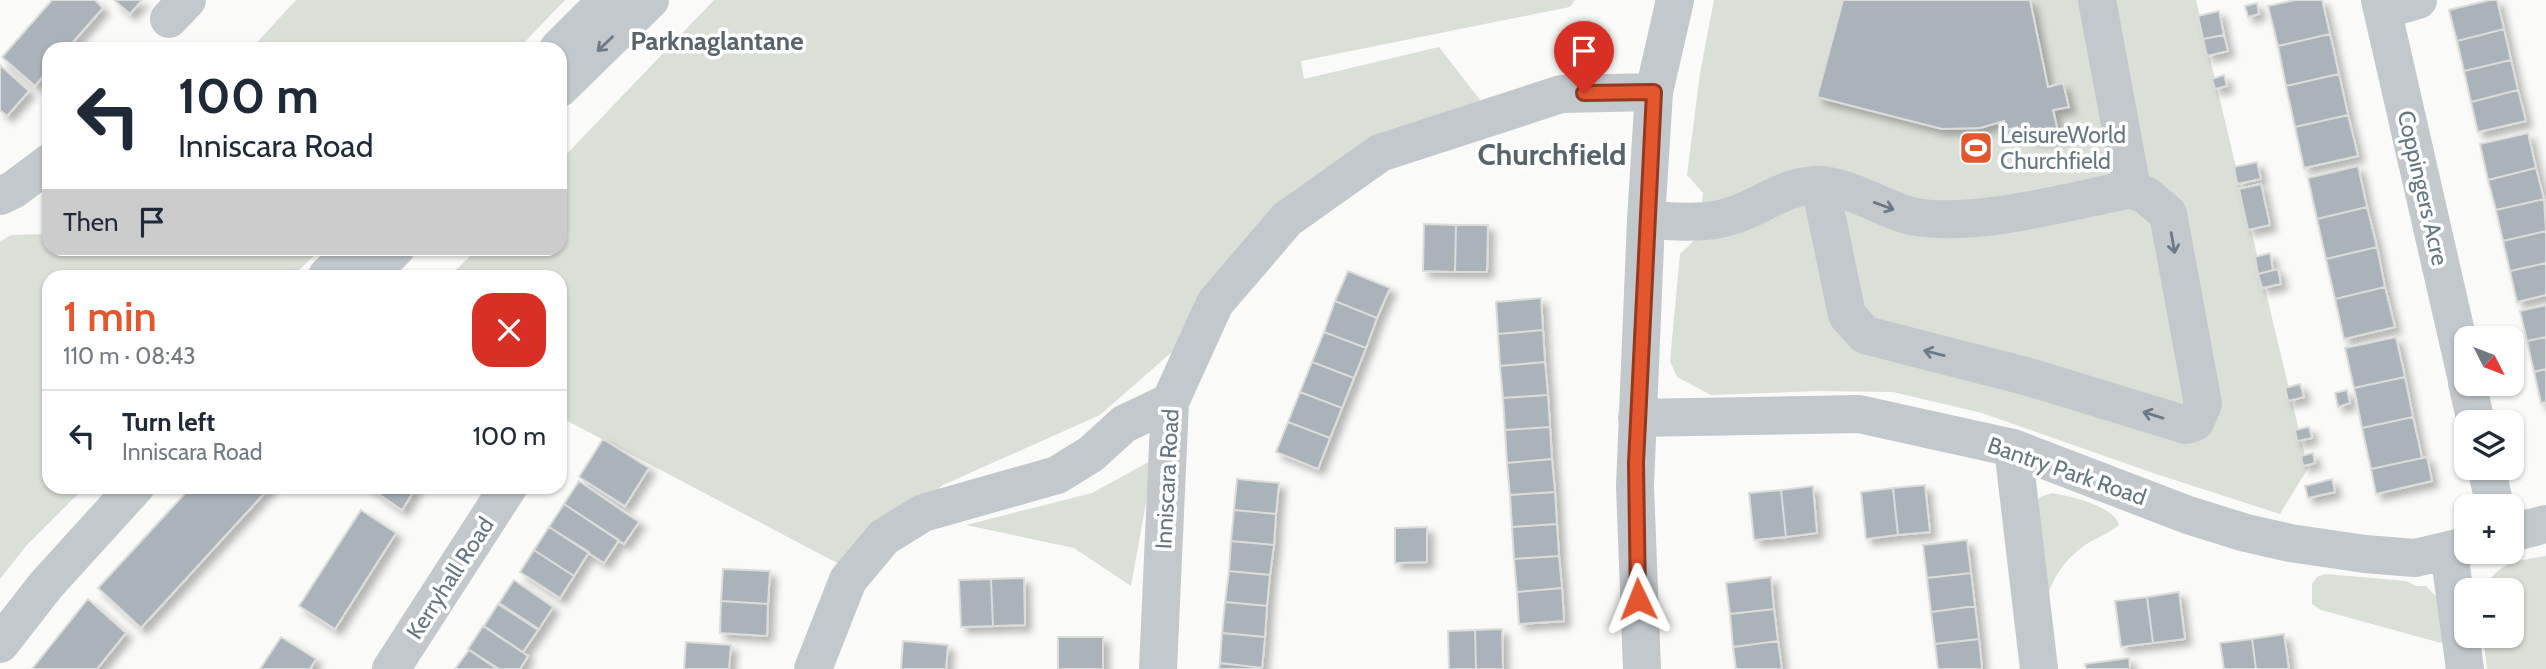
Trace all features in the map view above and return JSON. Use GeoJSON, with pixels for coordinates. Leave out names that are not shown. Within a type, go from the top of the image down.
{"type":"FeatureCollection","features":[{"type":"Feature","properties":{"kind":"street"},"geometry":{"type":"LineString","coordinates":[[1642,669],[1636,499],[1646,220],[1654,92],[1675,0]]}},
{"type":"Feature","properties":{"kind":"street"},"geometry":{"type":"LineString","coordinates":[[2097,0],[2132,189]]}},
{"type":"Feature","properties":{"kind":"street"},"geometry":{"type":"LineString","coordinates":[[567,43],[632,2]]}},
{"type":"Feature","properties":{"kind":"street"},"geometry":{"type":"LineString","coordinates":[[567,80],[632,2]]}},
{"type":"Feature","properties":{"kind":"street","name":"Coppingers Acre"},"geometry":{"type":"LineString","coordinates":[[2394,4],[2456,326]]}},
{"type":"Feature","properties":{"kind":"street","name":"Inniscara Road"},"geometry":{"type":"LineString","coordinates":[[1158,669],[1170,402],[1215,303],[1287,219],[1380,153],[1561,94],[1654,92]]}},
{"type":"Feature","properties":{"kind":"street"},"geometry":{"type":"LineString","coordinates":[[0,196],[13,190],[42,168]]}},
{"type":"Feature","properties":{"kind":"street"},"geometry":{"type":"LineString","coordinates":[[1646,220],[1699,221],[1730,217],[1791,188],[1820,185],[1911,216],[1950,218],[1998,216],[2132,189],[2147,196],[2168,214],[2203,404],[2195,422],[2186,425],[2029,377],[1865,335],[1847,316],[1820,185]]}},
{"type":"Feature","properties":{"kind":"street"},"geometry":{"type":"LineString","coordinates":[[333,270],[348,256]]}},
{"type":"Feature","properties":{"kind":"street"},"geometry":{"type":"LineString","coordinates":[[373,270],[388,256]]}},
{"type":"Feature","properties":{"kind":"street"},"geometry":{"type":"LineString","coordinates":[[813,669],[848,580],[884,537],[923,513],[1057,475],[1091,454],[1125,424],[1170,402]]}},
{"type":"Feature","properties":{"kind":"street","name":"Bantry Park Road"},"geometry":{"type":"LineString","coordinates":[[1637,418],[1859,414],[2013,448],[2188,515],[2246,533],[2324,549],[2389,557],[2415,558],[2454,549]]}},
{"type":"Feature","properties":{"kind":"street"},"geometry":{"type":"LineString","coordinates":[[2013,448],[2039,669]]}},
{"type":"Feature","properties":{"kind":"street"},"geometry":{"type":"LineString","coordinates":[[0,644],[46,585],[129,494]]}},
{"type":"Feature","properties":{"kind":"street","name":"Kerryhall Road"},"geometry":{"type":"LineString","coordinates":[[391,669],[504,494]]}},
{"type":"Feature","properties":{"kind":"street"},"geometry":{"type":"LineString","coordinates":[[2524,530],[2546,524]]}},
{"type":"Feature","properties":{"kind":"street","name":"Bantry Park Road"},"geometry":{"type":"LineString","coordinates":[[2458,564],[2465,669]]}},
{"type":"Feature","properties":{"kind":"shaded area"},"geometry":{"type":"Polygon","coordinates":[[[296,0],[565,0],[525,42],[257,42],[296,0]]]}},
{"type":"Feature","properties":{"kind":"shaded area"},"geometry":{"type":"Polygon","coordinates":[[[714,0],[1575,0],[1570,7],[1301,61],[1304,79],[1439,47],[1484,105],[1342,160],[1173,351],[1100,415],[943,485],[841,565],[567,421],[567,270],[456,270],[470,256],[567,256],[567,154],[714,0]]]}},
{"type":"Feature","properties":{"kind":"shaded area"},"geometry":{"type":"Polygon","coordinates":[[[1714,0],[2196,0],[2308,468],[2280,514],[1982,413],[1893,392],[1817,391],[1711,395],[1677,377],[1670,361],[1680,254],[1698,237],[1703,193],[1687,175],[1700,73],[1714,0]]]}},
{"type":"Feature","properties":{"kind":"shaded area"},"geometry":{"type":"Polygon","coordinates":[[[42,234],[42,256],[314,256],[299,270],[42,270],[42,494],[78,494],[26,546],[0,579],[0,242],[11,235],[42,234]]]}},
{"type":"Feature","properties":{"kind":"shaded area"},"geometry":{"type":"Polygon","coordinates":[[[1154,459],[1131,586],[1074,548],[966,525],[1092,493],[1154,459]]]}},
{"type":"Feature","properties":{"kind":"shaded area"},"geometry":{"type":"Polygon","coordinates":[[[2052,493],[2100,507],[2109,512],[2119,525],[2071,556],[2056,577],[2046,601],[2032,507],[2040,497],[2052,493]]]}},
{"type":"Feature","properties":{"kind":"shaded area"},"geometry":{"type":"Polygon","coordinates":[[[2546,556],[2546,669],[2487,669],[2485,648],[2524,648],[2524,578],[2491,578],[2509,564],[2524,564],[2524,560],[2546,556]]]}},
{"type":"Feature","properties":{"kind":"shaded area"},"geometry":{"type":"Polygon","coordinates":[[[2325,574],[2406,581],[2416,586],[2426,586],[2441,601],[2449,635],[2441,643],[2321,610],[2312,604],[2312,584],[2317,577],[2325,574]]]}},
{"type":"Feature","properties":{"kind":"building"},"geometry":{"type":"Polygon","coordinates":[[[52,0],[95,0],[103,8],[73,42],[42,42],[42,78],[35,86],[2,57],[52,0]]]}},
{"type":"Feature","properties":{"kind":"building"},"geometry":{"type":"Polygon","coordinates":[[[114,0],[142,0],[130,14],[114,0]]]}},
{"type":"Feature","properties":{"kind":"building"},"geometry":{"type":"Polygon","coordinates":[[[1843,0],[2030,0],[2048,87],[2063,83],[2069,107],[2053,110],[2059,136],[2041,139],[2027,136],[2017,127],[2006,130],[2004,121],[1980,128],[1942,129],[1817,97],[1843,0]]]}},
{"type":"Feature","properties":{"kind":"building"},"geometry":{"type":"Polygon","coordinates":[[[2295,0],[2322,0],[2330,34],[2278,46],[2268,6],[2295,0]]]}},
{"type":"Feature","properties":{"kind":"building"},"geometry":{"type":"Polygon","coordinates":[[[2497,0],[2504,29],[2457,41],[2449,10],[2497,0]]]}},
{"type":"Feature","properties":{"kind":"building"},"geometry":{"type":"Polygon","coordinates":[[[2257,3],[2259,14],[2248,17],[2245,6],[2257,3]]]}},
{"type":"Feature","properties":{"kind":"building"},"geometry":{"type":"Polygon","coordinates":[[[2219,11],[2224,35],[2203,39],[2198,16],[2219,11]]]}},
{"type":"Feature","properties":{"kind":"building"},"geometry":{"type":"Polygon","coordinates":[[[2504,29],[2511,60],[2464,71],[2457,41],[2504,29]]]}},
{"type":"Feature","properties":{"kind":"building"},"geometry":{"type":"Polygon","coordinates":[[[2330,34],[2339,74],[2286,86],[2278,46],[2330,34]]]}},
{"type":"Feature","properties":{"kind":"building"},"geometry":{"type":"Polygon","coordinates":[[[2224,35],[2228,51],[2207,56],[2203,39],[2224,35]]]}},
{"type":"Feature","properties":{"kind":"building"},"geometry":{"type":"Polygon","coordinates":[[[2511,60],[2518,90],[2471,102],[2464,71],[2511,60]]]}},
{"type":"Feature","properties":{"kind":"building"},"geometry":{"type":"Polygon","coordinates":[[[0,65],[29,91],[7,116],[0,110],[0,65]]]}},
{"type":"Feature","properties":{"kind":"building"},"geometry":{"type":"Polygon","coordinates":[[[2339,74],[2348,115],[2295,127],[2286,86],[2339,74]]]}},
{"type":"Feature","properties":{"kind":"building"},"geometry":{"type":"Polygon","coordinates":[[[2224,75],[2227,86],[2215,89],[2212,79],[2224,75]]]}},
{"type":"Feature","properties":{"kind":"building"},"geometry":{"type":"Polygon","coordinates":[[[2518,90],[2526,121],[2478,132],[2471,102],[2518,90]]]}},
{"type":"Feature","properties":{"kind":"building"},"geometry":{"type":"Polygon","coordinates":[[[2348,115],[2358,156],[2304,168],[2295,127],[2348,115]]]}},
{"type":"Feature","properties":{"kind":"building"},"geometry":{"type":"Polygon","coordinates":[[[2528,133],[2536,168],[2488,180],[2480,144],[2528,133]]]}},
{"type":"Feature","properties":{"kind":"building"},"geometry":{"type":"Polygon","coordinates":[[[2257,162],[2261,179],[2237,184],[2234,167],[2257,162]]]}},
{"type":"Feature","properties":{"kind":"building"},"geometry":{"type":"Polygon","coordinates":[[[2358,166],[2367,207],[2317,219],[2308,178],[2358,166]]]}},
{"type":"Feature","properties":{"kind":"building"},"geometry":{"type":"Polygon","coordinates":[[[2536,168],[2544,199],[2496,210],[2488,180],[2536,168]]]}},
{"type":"Feature","properties":{"kind":"building"},"geometry":{"type":"Polygon","coordinates":[[[2261,184],[2270,225],[2248,230],[2239,189],[2261,184]]]}},
{"type":"Feature","properties":{"kind":"building"},"geometry":{"type":"Polygon","coordinates":[[[2544,199],[2546,231],[2503,241],[2496,210],[2544,199]]]}},
{"type":"Feature","properties":{"kind":"building"},"geometry":{"type":"Polygon","coordinates":[[[2367,207],[2377,247],[2326,259],[2317,219],[2367,207]]]}},
{"type":"Feature","properties":{"kind":"building"},"geometry":{"type":"Polygon","coordinates":[[[1424,224],[1456,225],[1455,272],[1423,271],[1424,224]]]}},
{"type":"Feature","properties":{"kind":"building"},"geometry":{"type":"Polygon","coordinates":[[[1456,225],[1488,225],[1487,272],[1455,272],[1456,225]]]}},
{"type":"Feature","properties":{"kind":"building"},"geometry":{"type":"Polygon","coordinates":[[[2546,231],[2546,263],[2510,271],[2503,241],[2546,231]]]}},
{"type":"Feature","properties":{"kind":"building"},"geometry":{"type":"Polygon","coordinates":[[[2377,247],[2385,287],[2335,299],[2326,259],[2377,247]]]}},
{"type":"Feature","properties":{"kind":"building"},"geometry":{"type":"Polygon","coordinates":[[[2270,253],[2273,270],[2258,274],[2255,257],[2270,253]]]}},
{"type":"Feature","properties":{"kind":"building"},"geometry":{"type":"Polygon","coordinates":[[[2546,263],[2546,295],[2517,302],[2510,271],[2546,263]]]}},
{"type":"Feature","properties":{"kind":"building"},"geometry":{"type":"Polygon","coordinates":[[[2278,269],[2281,284],[2262,288],[2258,274],[2278,269]]]}},
{"type":"Feature","properties":{"kind":"building"},"geometry":{"type":"Polygon","coordinates":[[[1348,271],[1390,288],[1377,318],[1335,301],[1348,271]]]}},
{"type":"Feature","properties":{"kind":"building"},"geometry":{"type":"Polygon","coordinates":[[[2385,287],[2395,327],[2344,339],[2335,299],[2385,287]]]}},
{"type":"Feature","properties":{"kind":"building"},"geometry":{"type":"Polygon","coordinates":[[[1541,298],[1543,330],[1498,334],[1496,302],[1541,298]]]}},
{"type":"Feature","properties":{"kind":"building"},"geometry":{"type":"Polygon","coordinates":[[[1335,301],[1377,318],[1366,348],[1324,332],[1335,301]]]}},
{"type":"Feature","properties":{"kind":"building"},"geometry":{"type":"Polygon","coordinates":[[[2546,305],[2546,337],[2527,341],[2520,311],[2546,305]]]}},
{"type":"Feature","properties":{"kind":"building"},"geometry":{"type":"Polygon","coordinates":[[[1543,330],[1545,362],[1500,366],[1498,334],[1543,330]]]}},
{"type":"Feature","properties":{"kind":"building"},"geometry":{"type":"Polygon","coordinates":[[[1324,332],[1366,348],[1354,378],[1312,362],[1324,332]]]}},
{"type":"Feature","properties":{"kind":"building"},"geometry":{"type":"Polygon","coordinates":[[[2396,337],[2405,377],[2354,388],[2345,348],[2396,337]]]}},
{"type":"Feature","properties":{"kind":"building"},"geometry":{"type":"Polygon","coordinates":[[[2546,337],[2546,369],[2534,372],[2527,341],[2546,337]]]}},
{"type":"Feature","properties":{"kind":"building"},"geometry":{"type":"Polygon","coordinates":[[[1312,362],[1354,378],[1342,408],[1300,392],[1312,362]]]}},
{"type":"Feature","properties":{"kind":"building"},"geometry":{"type":"Polygon","coordinates":[[[1545,362],[1548,395],[1503,398],[1500,366],[1545,362]]]}},
{"type":"Feature","properties":{"kind":"building"},"geometry":{"type":"Polygon","coordinates":[[[2546,369],[2546,402],[2541,403],[2534,372],[2546,369]]]}},
{"type":"Feature","properties":{"kind":"building"},"geometry":{"type":"Polygon","coordinates":[[[2405,377],[2413,417],[2362,428],[2354,388],[2405,377]]]}},
{"type":"Feature","properties":{"kind":"building"},"geometry":{"type":"Polygon","coordinates":[[[2300,384],[2304,397],[2288,401],[2285,388],[2300,384]]]}},
{"type":"Feature","properties":{"kind":"building"},"geometry":{"type":"Polygon","coordinates":[[[2347,390],[2350,403],[2338,407],[2335,393],[2347,390]]]}},
{"type":"Feature","properties":{"kind":"building"},"geometry":{"type":"Polygon","coordinates":[[[1300,392],[1342,408],[1330,438],[1288,422],[1300,392]]]}},
{"type":"Feature","properties":{"kind":"building"},"geometry":{"type":"Polygon","coordinates":[[[1548,395],[1550,427],[1505,430],[1503,398],[1548,395]]]}},
{"type":"Feature","properties":{"kind":"building"},"geometry":{"type":"Polygon","coordinates":[[[2413,417],[2422,458],[2371,469],[2362,428],[2413,417]]]}},
{"type":"Feature","properties":{"kind":"building"},"geometry":{"type":"Polygon","coordinates":[[[1288,422],[1330,438],[1318,469],[1276,452],[1288,422]]]}},
{"type":"Feature","properties":{"kind":"building"},"geometry":{"type":"Polygon","coordinates":[[[1550,427],[1552,459],[1507,463],[1505,430],[1550,427]]]}},
{"type":"Feature","properties":{"kind":"building"},"geometry":{"type":"Polygon","coordinates":[[[2309,427],[2312,438],[2297,441],[2295,430],[2309,427]]]}},
{"type":"Feature","properties":{"kind":"building"},"geometry":{"type":"Polygon","coordinates":[[[603,439],[649,468],[625,506],[579,477],[603,439]]]}},
{"type":"Feature","properties":{"kind":"building"},"geometry":{"type":"Polygon","coordinates":[[[2313,453],[2315,463],[2303,466],[2301,456],[2313,453]]]}},
{"type":"Feature","properties":{"kind":"building"},"geometry":{"type":"Polygon","coordinates":[[[2427,457],[2432,481],[2376,494],[2371,469],[2427,457]]]}},
{"type":"Feature","properties":{"kind":"building"},"geometry":{"type":"Polygon","coordinates":[[[1552,459],[1555,492],[1510,495],[1507,463],[1552,459]]]}},
{"type":"Feature","properties":{"kind":"building"},"geometry":{"type":"Polygon","coordinates":[[[1237,479],[1279,483],[1276,514],[1234,510],[1237,479]]]}},
{"type":"Feature","properties":{"kind":"building"},"geometry":{"type":"Polygon","coordinates":[[[2332,479],[2335,492],[2308,498],[2305,486],[2332,479]]]}},
{"type":"Feature","properties":{"kind":"building"},"geometry":{"type":"Polygon","coordinates":[[[579,481],[639,522],[624,544],[564,504],[579,481]]]}},
{"type":"Feature","properties":{"kind":"building"},"geometry":{"type":"Polygon","coordinates":[[[1925,485],[1930,532],[1898,535],[1893,488],[1925,485]]]}},
{"type":"Feature","properties":{"kind":"building"},"geometry":{"type":"Polygon","coordinates":[[[1813,486],[1817,533],[1786,537],[1781,490],[1813,486]]]}},
{"type":"Feature","properties":{"kind":"building"},"geometry":{"type":"Polygon","coordinates":[[[1893,488],[1898,535],[1866,539],[1861,492],[1893,488]]]}},
{"type":"Feature","properties":{"kind":"building"},"geometry":{"type":"Polygon","coordinates":[[[1781,490],[1786,537],[1754,540],[1749,493],[1781,490]]]}},
{"type":"Feature","properties":{"kind":"building"},"geometry":{"type":"Polygon","coordinates":[[[1555,492],[1557,524],[1512,527],[1510,495],[1555,492]]]}},
{"type":"Feature","properties":{"kind":"building"},"geometry":{"type":"Polygon","coordinates":[[[185,494],[264,494],[141,628],[98,588],[185,494]]]}},
{"type":"Feature","properties":{"kind":"building"},"geometry":{"type":"Polygon","coordinates":[[[379,494],[412,494],[402,510],[379,494]]]}},
{"type":"Feature","properties":{"kind":"building"},"geometry":{"type":"Polygon","coordinates":[[[564,504],[619,540],[604,563],[549,527],[564,504]]]}},
{"type":"Feature","properties":{"kind":"building"},"geometry":{"type":"Polygon","coordinates":[[[361,510],[396,533],[335,629],[299,606],[361,510]]]}},
{"type":"Feature","properties":{"kind":"building"},"geometry":{"type":"Polygon","coordinates":[[[1234,510],[1276,514],[1274,545],[1231,541],[1234,510]]]}},
{"type":"Feature","properties":{"kind":"building"},"geometry":{"type":"Polygon","coordinates":[[[1557,524],[1559,556],[1514,559],[1512,527],[1557,524]]]}},
{"type":"Feature","properties":{"kind":"building"},"geometry":{"type":"Polygon","coordinates":[[[549,527],[589,552],[574,576],[534,550],[549,527]]]}},
{"type":"Feature","properties":{"kind":"building"},"geometry":{"type":"Polygon","coordinates":[[[1427,527],[1427,562],[1395,563],[1395,528],[1427,527]]]}},
{"type":"Feature","properties":{"kind":"building"},"geometry":{"type":"Polygon","coordinates":[[[1967,540],[1971,573],[1927,578],[1923,545],[1967,540]]]}},
{"type":"Feature","properties":{"kind":"building"},"geometry":{"type":"Polygon","coordinates":[[[1231,541],[1274,545],[1270,575],[1229,571],[1231,541]]]}},
{"type":"Feature","properties":{"kind":"building"},"geometry":{"type":"Polygon","coordinates":[[[534,550],[574,576],[560,598],[520,572],[534,550]]]}},
{"type":"Feature","properties":{"kind":"building"},"geometry":{"type":"Polygon","coordinates":[[[1559,556],[1562,588],[1517,592],[1514,559],[1559,556]]]}},
{"type":"Feature","properties":{"kind":"building"},"geometry":{"type":"Polygon","coordinates":[[[723,569],[770,571],[768,604],[721,601],[723,569]]]}},
{"type":"Feature","properties":{"kind":"building"},"geometry":{"type":"Polygon","coordinates":[[[1229,571],[1270,575],[1267,606],[1225,602],[1229,571]]]}},
{"type":"Feature","properties":{"kind":"building"},"geometry":{"type":"Polygon","coordinates":[[[1971,573],[1975,606],[1931,612],[1927,578],[1971,573]]]}},
{"type":"Feature","properties":{"kind":"building"},"geometry":{"type":"Polygon","coordinates":[[[1771,577],[1774,609],[1730,614],[1726,583],[1771,577]]]}},
{"type":"Feature","properties":{"kind":"building"},"geometry":{"type":"Polygon","coordinates":[[[1024,578],[1025,625],[993,626],[991,579],[1024,578]]]}},
{"type":"Feature","properties":{"kind":"building"},"geometry":{"type":"Polygon","coordinates":[[[991,579],[993,626],[961,627],[959,580],[991,579]]]}},
{"type":"Feature","properties":{"kind":"building"},"geometry":{"type":"Polygon","coordinates":[[[514,580],[553,607],[539,629],[499,603],[514,580]]]}},
{"type":"Feature","properties":{"kind":"building"},"geometry":{"type":"Polygon","coordinates":[[[1562,588],[1564,621],[1519,624],[1517,592],[1562,588]]]}},
{"type":"Feature","properties":{"kind":"building"},"geometry":{"type":"Polygon","coordinates":[[[2179,592],[2185,639],[2153,643],[2147,597],[2179,592]]]}},
{"type":"Feature","properties":{"kind":"building"},"geometry":{"type":"Polygon","coordinates":[[[2147,597],[2153,643],[2121,647],[2115,601],[2147,597]]]}},
{"type":"Feature","properties":{"kind":"building"},"geometry":{"type":"Polygon","coordinates":[[[88,599],[126,633],[97,669],[32,669],[88,599]]]}},
{"type":"Feature","properties":{"kind":"building"},"geometry":{"type":"Polygon","coordinates":[[[721,601],[768,604],[767,636],[720,633],[721,601]]]}},
{"type":"Feature","properties":{"kind":"building"},"geometry":{"type":"Polygon","coordinates":[[[1225,602],[1267,606],[1265,637],[1222,633],[1225,602]]]}},
{"type":"Feature","properties":{"kind":"building"},"geometry":{"type":"Polygon","coordinates":[[[498,604],[538,630],[523,652],[484,626],[498,604]]]}},
{"type":"Feature","properties":{"kind":"building"},"geometry":{"type":"Polygon","coordinates":[[[1975,606],[1979,639],[1935,644],[1931,612],[1975,606]]]}},
{"type":"Feature","properties":{"kind":"building"},"geometry":{"type":"Polygon","coordinates":[[[1774,609],[1778,641],[1733,647],[1730,614],[1774,609]]]}},
{"type":"Feature","properties":{"kind":"building"},"geometry":{"type":"Polygon","coordinates":[[[483,626],[528,656],[520,669],[499,669],[468,649],[483,626]]]}},
{"type":"Feature","properties":{"kind":"building"},"geometry":{"type":"Polygon","coordinates":[[[1502,629],[1503,669],[1476,669],[1475,630],[1502,629]]]}},
{"type":"Feature","properties":{"kind":"building"},"geometry":{"type":"Polygon","coordinates":[[[1475,630],[1476,669],[1449,669],[1448,631],[1475,630]]]}},
{"type":"Feature","properties":{"kind":"building"},"geometry":{"type":"Polygon","coordinates":[[[1222,633],[1265,637],[1262,668],[1220,663],[1222,633]]]}},
{"type":"Feature","properties":{"kind":"building"},"geometry":{"type":"Polygon","coordinates":[[[2284,634],[2289,669],[2256,669],[2252,639],[2284,634]]]}},
{"type":"Feature","properties":{"kind":"building"},"geometry":{"type":"Polygon","coordinates":[[[281,637],[316,659],[310,669],[260,669],[281,637]]]}},
{"type":"Feature","properties":{"kind":"building"},"geometry":{"type":"Polygon","coordinates":[[[1058,637],[1103,637],[1103,669],[1058,669],[1058,637]]]}},
{"type":"Feature","properties":{"kind":"building"},"geometry":{"type":"Polygon","coordinates":[[[1979,639],[1982,669],[1938,669],[1935,644],[1979,639]]]}},
{"type":"Feature","properties":{"kind":"building"},"geometry":{"type":"Polygon","coordinates":[[[2252,639],[2256,669],[2224,669],[2220,643],[2252,639]]]}},
{"type":"Feature","properties":{"kind":"building"},"geometry":{"type":"Polygon","coordinates":[[[903,641],[948,645],[946,669],[901,669],[903,641]]]}},
{"type":"Feature","properties":{"kind":"building"},"geometry":{"type":"Polygon","coordinates":[[[1778,641],[1782,669],[1736,669],[1733,647],[1778,641]]]}},
{"type":"Feature","properties":{"kind":"building"},"geometry":{"type":"Polygon","coordinates":[[[686,642],[731,645],[729,669],[684,669],[686,642]]]}},
{"type":"Feature","properties":{"kind":"building"},"geometry":{"type":"Polygon","coordinates":[[[469,650],[497,669],[455,669],[469,650]]]}},
{"type":"Feature","properties":{"kind":"building"},"geometry":{"type":"Polygon","coordinates":[[[2129,658],[2130,669],[2086,669],[2085,664],[2129,658]]]}},
{"type":"Feature","properties":{"kind":"building"},"geometry":{"type":"Polygon","coordinates":[[[1220,663],[1262,668],[1262,669],[1219,669],[1220,663]]]}},
{"type":"Feature","properties":{"kind":"place","name":"LeisureWorld Churchfield"},"geometry":{"type":"Point","coordinates":[1976,148]}},
{"type":"Feature","properties":{"kind":"district","name":"Parknaglantane"},"geometry":{"type":"Point","coordinates":[717,41]}},
{"type":"Feature","properties":{"kind":"district","name":"Churchfield"},"geometry":{"type":"Point","coordinates":[1552,155]}},
{"type":"Feature","properties":{"kind":"route"},"geometry":{"type":"LineString","coordinates":[[1584,93],[1654,92],[1636,463],[1638,599]]}}]}
